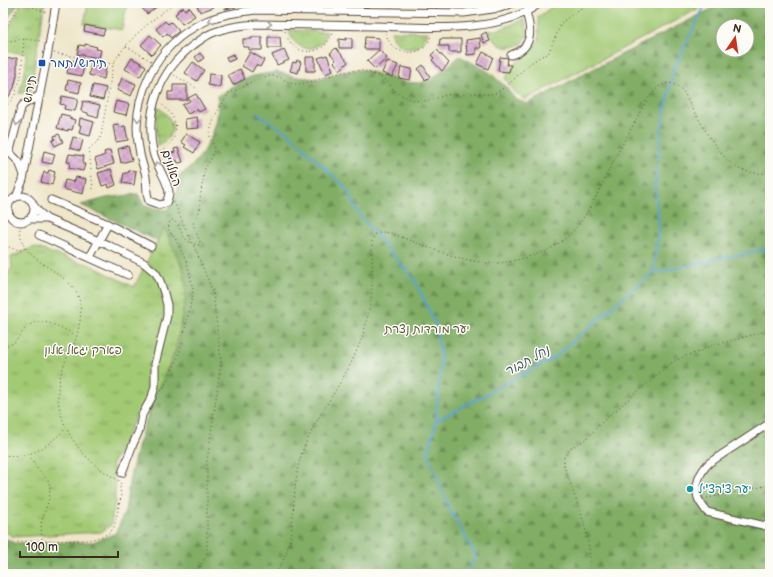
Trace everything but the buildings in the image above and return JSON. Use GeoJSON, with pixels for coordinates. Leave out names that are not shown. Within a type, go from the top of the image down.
{"type":"FeatureCollection","features":[{"type":"Feature","properties":{"kind":"street","name":"תירוש"},"geometry":{"type":"LineString","coordinates":[[16,197],[22,187],[56,3]]}},
{"type":"Feature","properties":{"kind":"street","name":"האלונים"},"geometry":{"type":"LineString","coordinates":[[513,3],[500,8],[464,13],[256,10],[238,12],[206,21],[192,29],[167,50],[148,77],[142,91],[139,102],[137,125],[139,153],[147,180],[146,196],[149,201],[160,205],[166,203],[169,192],[154,155],[151,125],[154,101],[161,83],[177,60],[200,40],[212,33],[240,25],[284,24],[464,27],[504,21],[526,12],[540,3]]}},
{"type":"Feature","properties":{"kind":"street"},"geometry":{"type":"LineString","coordinates":[[511,55],[519,52],[529,39],[530,23],[526,12]]}},
{"type":"Feature","properties":{"kind":"street"},"geometry":{"type":"LineString","coordinates":[[24,177],[19,162],[11,154],[10,150],[21,108],[23,105],[40,95]]}},
{"type":"Feature","properties":{"kind":"street","name":"תירוש"},"geometry":{"type":"LineString","coordinates":[[24,177],[26,194],[29,198]]}},
{"type":"Feature","properties":{"kind":"street"},"geometry":{"type":"LineString","coordinates":[[3,210],[16,197],[21,196],[29,198],[38,211],[47,219],[98,241],[144,264],[156,273],[160,281],[167,305],[167,316],[155,364],[155,386],[152,397],[142,415],[139,431],[132,444],[122,473]]}},
{"type":"Feature","properties":{"kind":"street"},"geometry":{"type":"LineString","coordinates":[[50,200],[108,224],[151,246]]}},
{"type":"Feature","properties":{"kind":"street"},"geometry":{"type":"LineString","coordinates":[[10,204],[10,213],[16,220]]}},
{"type":"Feature","properties":{"kind":"street"},"geometry":{"type":"LineString","coordinates":[[28,219],[33,214],[34,206]]}},
{"type":"Feature","properties":{"kind":"street"},"geometry":{"type":"LineString","coordinates":[[3,216],[22,221],[28,219],[47,219]]}},
{"type":"Feature","properties":{"kind":"street"},"geometry":{"type":"LineString","coordinates":[[90,257],[108,224]]}},
{"type":"Feature","properties":{"kind":"street"},"geometry":{"type":"LineString","coordinates":[[39,235],[128,275]]}},
{"type":"Feature","properties":{"kind":"street"},"geometry":{"type":"LineString","coordinates":[[770,423],[709,463],[704,468],[699,478],[696,490],[698,500],[707,512],[770,527]]}},
{"type":"Feature","properties":{"kind":"path"},"geometry":{"type":"LineString","coordinates":[[3,32],[21,3],[54,15]]}},
{"type":"Feature","properties":{"kind":"path"},"geometry":{"type":"LineString","coordinates":[[93,189],[89,149],[99,140],[101,136],[113,64],[118,56],[145,26],[175,3]]}},
{"type":"Feature","properties":{"kind":"path"},"geometry":{"type":"LineString","coordinates":[[152,397],[156,397],[162,390],[170,376],[180,351],[193,294],[187,263],[175,238],[168,229],[170,221],[176,221],[181,228],[185,239],[193,244],[199,245],[200,242],[193,224],[200,210],[200,198],[205,168],[210,161],[214,150],[214,146],[210,139],[210,131],[214,116],[228,93],[236,91],[253,81],[272,76],[297,84],[313,82],[335,74],[362,71],[384,79],[395,91],[409,98],[428,100],[454,93],[461,96],[472,93],[488,95],[512,82],[538,58],[548,54],[562,22],[588,3]]}},
{"type":"Feature","properties":{"kind":"path"},"geometry":{"type":"LineString","coordinates":[[284,24],[286,36],[290,43],[301,51],[310,52],[318,50],[329,41],[333,25]]}},
{"type":"Feature","properties":{"kind":"path"},"geometry":{"type":"LineString","coordinates":[[386,26],[386,34],[392,47],[405,52],[414,51],[427,44],[430,39],[431,27]]}},
{"type":"Feature","properties":{"kind":"path"},"geometry":{"type":"LineString","coordinates":[[3,39],[15,41],[24,39],[50,42]]}},
{"type":"Feature","properties":{"kind":"path"},"geometry":{"type":"LineString","coordinates":[[3,111],[15,95],[21,77],[24,39]]}},
{"type":"Feature","properties":{"kind":"path"},"geometry":{"type":"LineString","coordinates":[[48,52],[113,64]]}},
{"type":"Feature","properties":{"kind":"path"},"geometry":{"type":"LineString","coordinates":[[276,574],[283,561],[291,535],[297,474],[303,450],[356,352],[366,324],[372,286],[372,240],[376,234],[383,232],[391,233],[463,258],[490,263],[517,261],[541,253],[558,244],[581,222],[597,195],[612,162],[643,107],[654,91],[660,86],[670,83],[677,86],[682,92],[719,151],[727,160],[742,170],[760,174],[770,173]]}},
{"type":"Feature","properties":{"kind":"path"},"geometry":{"type":"LineString","coordinates":[[154,101],[164,107],[175,119],[176,127],[173,139],[168,145],[154,155]]}},
{"type":"Feature","properties":{"kind":"path"},"geometry":{"type":"LineString","coordinates":[[169,192],[213,292],[221,363],[207,461],[207,555],[195,574]]}},
{"type":"Feature","properties":{"kind":"path"},"geometry":{"type":"LineString","coordinates":[[16,220],[26,248],[33,257],[67,282],[76,291],[79,300],[81,314],[76,336],[61,375],[58,390],[59,404],[63,421],[79,449],[88,459],[102,471],[121,482]]}},
{"type":"Feature","properties":{"kind":"path"},"geometry":{"type":"LineString","coordinates":[[3,242],[5,245],[18,251],[26,248]]}},
{"type":"Feature","properties":{"kind":"path"},"geometry":{"type":"LineString","coordinates":[[3,346],[13,344],[17,341],[25,329],[32,324],[41,322],[52,324],[76,336]]}},
{"type":"Feature","properties":{"kind":"path"},"geometry":{"type":"LineString","coordinates":[[590,574],[589,542],[585,524],[564,466],[564,457],[572,447],[586,438],[603,421],[671,363],[712,345],[770,330]]}},
{"type":"Feature","properties":{"kind":"path"},"geometry":{"type":"LineString","coordinates":[[3,454],[18,456],[29,454],[45,447],[66,428]]}},
{"type":"Feature","properties":{"kind":"path"},"geometry":{"type":"LineString","coordinates":[[29,454],[36,467],[49,482],[50,488],[49,499],[42,524],[42,541]]}},
{"type":"Feature","properties":{"kind":"path"},"geometry":{"type":"LineString","coordinates":[[3,536],[16,542],[86,540],[98,538],[109,533],[116,524],[121,497],[120,489],[122,473]]}},
{"type":"Feature","properties":{"kind":"path"},"geometry":{"type":"LineString","coordinates":[[698,500],[770,485]]}},
{"type":"Feature","properties":{"kind":"green space"},"geometry":{"type":"Polygon","coordinates":[[[3,3],[19,3],[3,25],[3,3]]]}},
{"type":"Feature","properties":{"kind":"green space"},"geometry":{"type":"Polygon","coordinates":[[[22,3],[45,3],[31,90],[19,94],[26,67],[26,53],[6,52],[3,58],[3,38],[22,3]]]}},
{"type":"Feature","properties":{"kind":"green space"},"geometry":{"type":"Polygon","coordinates":[[[88,3],[127,3],[122,30],[84,24],[88,3]]]}},
{"type":"Feature","properties":{"kind":"green space"},"geometry":{"type":"Polygon","coordinates":[[[557,3],[709,3],[525,100],[515,92],[505,78],[521,57],[539,41],[538,17],[557,3]]]}},
{"type":"Feature","properties":{"kind":"green space","name":"יער מורדות נצרת"},"geometry":{"type":"Polygon","coordinates":[[[723,3],[770,3],[770,574],[3,574],[3,537],[14,543],[93,542],[116,533],[125,511],[130,477],[138,444],[152,403],[160,242],[81,205],[106,198],[138,194],[144,206],[167,210],[177,196],[178,188],[175,178],[191,167],[205,149],[210,139],[217,119],[217,96],[253,76],[277,72],[297,77],[318,79],[353,70],[365,70],[404,82],[418,83],[429,81],[460,56],[489,72],[506,87],[515,99],[527,104],[723,3]]]}},
{"type":"Feature","properties":{"kind":"green space"},"geometry":{"type":"Polygon","coordinates":[[[524,19],[528,32],[523,43],[517,46],[502,46],[495,41],[488,31],[501,29],[524,19]]]}},
{"type":"Feature","properties":{"kind":"green space"},"geometry":{"type":"Polygon","coordinates":[[[289,30],[327,32],[323,41],[318,45],[313,48],[307,48],[302,47],[293,41],[289,30]]]}},
{"type":"Feature","properties":{"kind":"green space"},"geometry":{"type":"Polygon","coordinates":[[[391,31],[428,32],[421,45],[410,49],[398,44],[391,31]]]}},
{"type":"Feature","properties":{"kind":"green space"},"geometry":{"type":"Polygon","coordinates":[[[156,106],[168,116],[172,126],[172,132],[169,137],[157,147],[156,106]]]}},
{"type":"Feature","properties":{"kind":"green space","name":"פארק יגאל אלון"},"geometry":{"type":"Polygon","coordinates":[[[164,228],[184,272],[186,295],[175,351],[160,385],[144,403],[129,430],[125,445],[112,463],[115,482],[115,502],[111,525],[101,532],[13,537],[3,530],[3,279],[12,268],[11,257],[34,247],[88,264],[134,287],[164,228]]]}},
{"type":"Feature","properties":{"kind":"waterway"},"geometry":{"type":"LineString","coordinates":[[653,273],[659,226],[655,186],[661,131],[674,68],[706,3]]}},
{"type":"Feature","properties":{"kind":"waterway"},"geometry":{"type":"LineString","coordinates":[[258,114],[289,134],[347,189],[359,215],[415,281],[435,323],[441,358],[436,421]]}},
{"type":"Feature","properties":{"kind":"waterway","name":"נחל תבור"},"geometry":{"type":"LineString","coordinates":[[467,574],[476,556],[450,510],[428,454],[436,421],[554,358],[653,273],[770,248]]}},
{"type":"Feature","properties":{"kind":"place","name":"תירוש/תמר"},"geometry":{"type":"Point","coordinates":[42,63]}},
{"type":"Feature","properties":{"kind":"place","name":"יער צ'רצ'יל"},"geometry":{"type":"Point","coordinates":[690,489]}}]}
